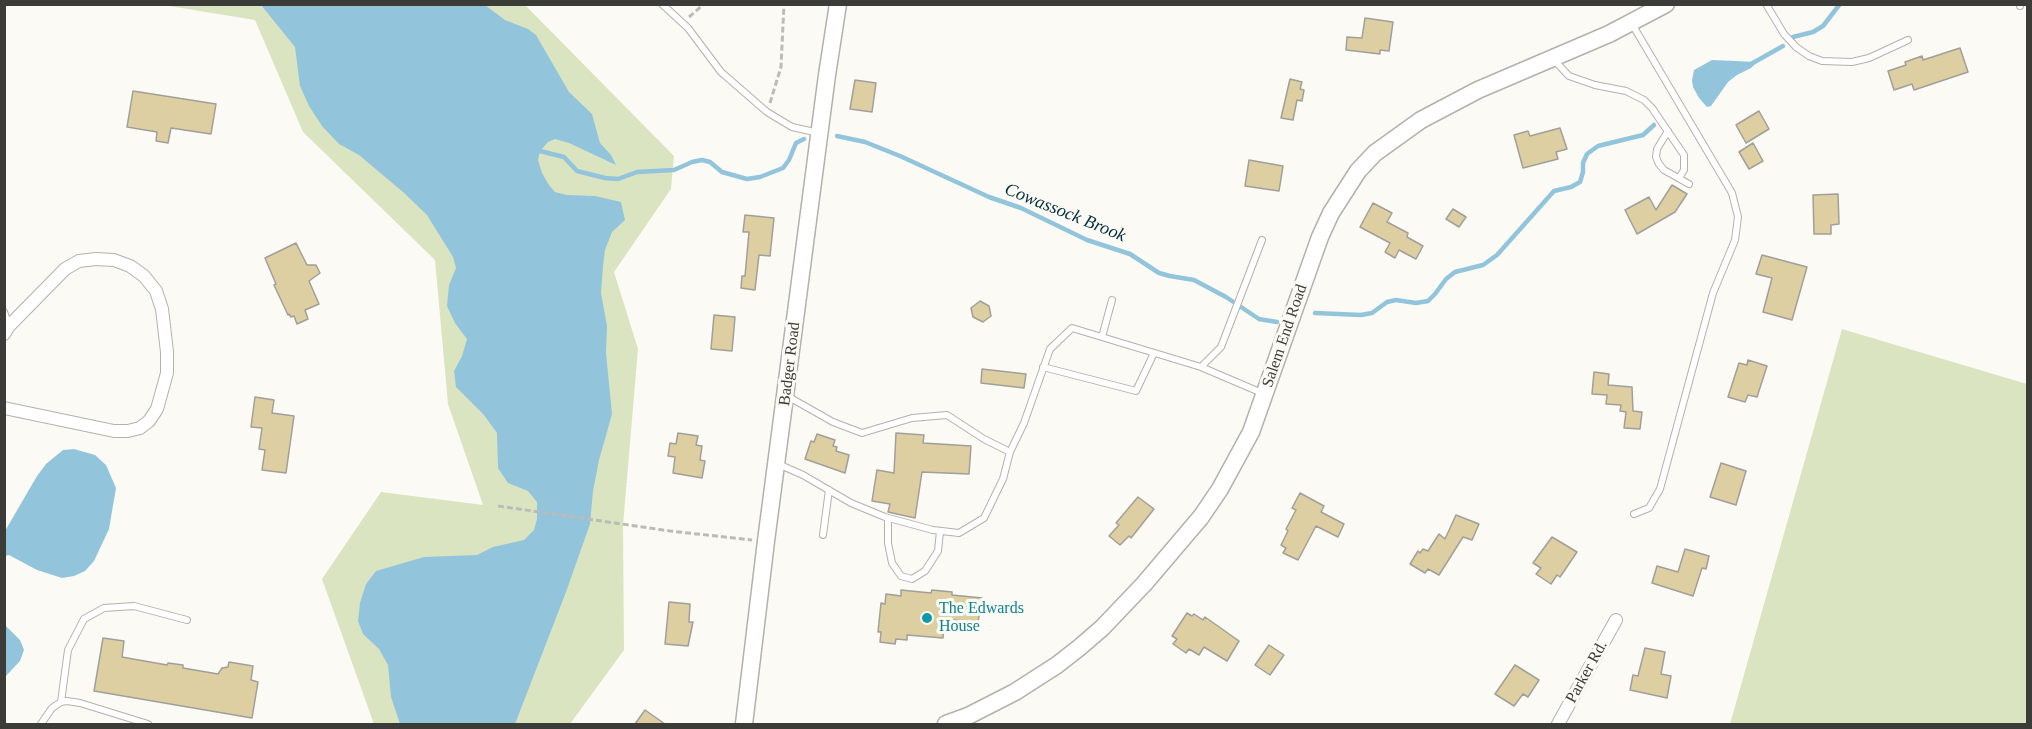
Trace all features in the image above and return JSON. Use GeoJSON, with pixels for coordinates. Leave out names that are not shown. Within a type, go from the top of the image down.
{"type":"FeatureCollection","features":[{"type":"Feature","properties":{"kind":"street","name":"Badger Road"},"geometry":{"type":"LineString","coordinates":[[744,724],[766,541],[838,4]]}},
{"type":"Feature","properties":{"kind":"street","name":"Salem End Road"},"geometry":{"type":"LineString","coordinates":[[946,724],[968,716],[1037,679],[1080,647],[1165,561],[1201,517],[1220,489],[1251,432],[1320,237],[1344,191],[1358,171],[1376,153],[1421,120],[1508,76],[1632,23],[1666,4]]}},
{"type":"Feature","properties":{"kind":"street"},"geometry":{"type":"LineString","coordinates":[[4,408],[114,431],[128,431],[140,428],[149,421],[157,409],[167,373],[166,332],[156,291],[144,276],[130,266],[114,260],[96,258],[79,261],[65,270],[7,330]]}},
{"type":"Feature","properties":{"kind":"street","name":"Parker Rd."},"geometry":{"type":"LineString","coordinates":[[1558,724],[1616,620]]}},
{"type":"Feature","properties":{"kind":"lane"},"geometry":{"type":"LineString","coordinates":[[662,4],[683,22],[722,72],[767,112],[792,127],[820,133]]}},
{"type":"Feature","properties":{"kind":"lane"},"geometry":{"type":"LineString","coordinates":[[1766,4],[1784,34],[1796,47],[1822,61],[1852,62],[1869,58],[1908,40]]}},
{"type":"Feature","properties":{"kind":"lane"},"geometry":{"type":"LineString","coordinates":[[1632,23],[1732,193],[1738,217],[1735,240],[1713,293],[1660,489],[1649,508],[1634,514]]}},
{"type":"Feature","properties":{"kind":"lane"},"geometry":{"type":"LineString","coordinates":[[1551,57],[1569,76],[1637,95],[1652,108],[1684,154],[1684,170],[1679,178]]}},
{"type":"Feature","properties":{"kind":"lane"},"geometry":{"type":"LineString","coordinates":[[1668,131],[1657,149],[1656,157],[1664,170],[1689,184]]}},
{"type":"Feature","properties":{"kind":"lane"},"geometry":{"type":"LineString","coordinates":[[1201,367],[1221,347],[1262,240]]}},
{"type":"Feature","properties":{"kind":"lane"},"geometry":{"type":"LineString","coordinates":[[1102,337],[1112,300]]}},
{"type":"Feature","properties":{"kind":"lane"},"geometry":{"type":"LineString","coordinates":[[4,312],[7,330]]}},
{"type":"Feature","properties":{"kind":"lane"},"geometry":{"type":"LineString","coordinates":[[777,464],[803,475],[851,503],[888,518],[940,531],[959,533],[984,518],[1003,479],[1010,452],[1024,423],[1050,349],[1072,328],[1201,367],[1266,394]]}},
{"type":"Feature","properties":{"kind":"lane"},"geometry":{"type":"LineString","coordinates":[[1043,367],[1137,391],[1154,353]]}},
{"type":"Feature","properties":{"kind":"lane"},"geometry":{"type":"LineString","coordinates":[[786,396],[833,422],[862,433],[912,418],[947,415],[984,439],[1010,452]]}},
{"type":"Feature","properties":{"kind":"lane"},"geometry":{"type":"LineString","coordinates":[[822,535],[829,490]]}},
{"type":"Feature","properties":{"kind":"lane"},"geometry":{"type":"LineString","coordinates":[[888,518],[888,543],[892,563],[901,576],[912,579],[925,571],[938,551],[940,531]]}},
{"type":"Feature","properties":{"kind":"lane"},"geometry":{"type":"LineString","coordinates":[[61,702],[68,650],[84,619],[104,608],[134,606],[187,620]]}},
{"type":"Feature","properties":{"kind":"lane"},"geometry":{"type":"LineString","coordinates":[[41,724],[52,708],[61,702],[80,703],[148,724]]}},
{"type":"Feature","properties":{"kind":"path"},"geometry":{"type":"LineString","coordinates":[[683,22],[704,4]]}},
{"type":"Feature","properties":{"kind":"path"},"geometry":{"type":"LineString","coordinates":[[767,112],[781,67],[784,4]]}},
{"type":"Feature","properties":{"kind":"path"},"geometry":{"type":"LineString","coordinates":[[498,506],[766,541]]}},
{"type":"Feature","properties":{"kind":"green space"},"geometry":{"type":"Polygon","coordinates":[[[163,5],[525,5],[674,156],[671,189],[614,272],[638,349],[623,525],[624,650],[570,724],[374,724],[322,579],[381,492],[483,505],[448,404],[435,260],[303,132],[255,20],[163,5]]]}},
{"type":"Feature","properties":{"kind":"green space"},"geometry":{"type":"Polygon","coordinates":[[[1842,329],[2027,384],[2027,724],[1730,724],[1842,329]]]}},
{"type":"Feature","properties":{"kind":"water"},"geometry":{"type":"Polygon","coordinates":[[[261,5],[485,5],[505,20],[528,29],[536,35],[569,92],[592,114],[600,143],[611,155],[616,165],[569,143],[555,139],[548,142],[540,151],[538,160],[542,173],[555,192],[595,196],[621,202],[625,220],[612,232],[605,250],[603,266],[601,293],[607,326],[606,353],[612,414],[599,460],[590,524],[515,724],[400,724],[391,697],[388,665],[379,649],[363,634],[358,621],[360,603],[366,584],[376,571],[424,557],[477,555],[493,547],[524,540],[534,530],[537,519],[537,502],[528,491],[508,483],[498,468],[497,433],[484,415],[456,387],[454,371],[467,339],[455,323],[447,306],[449,285],[456,268],[453,257],[427,215],[359,155],[339,144],[322,126],[300,86],[295,47],[261,5]]]}},
{"type":"Feature","properties":{"kind":"water"},"geometry":{"type":"Polygon","coordinates":[[[1712,60],[1757,62],[1728,82],[1711,106],[1707,107],[1699,98],[1692,80],[1694,70],[1712,60]]]}},
{"type":"Feature","properties":{"kind":"water"},"geometry":{"type":"Polygon","coordinates":[[[74,449],[95,455],[106,465],[116,488],[109,529],[94,561],[85,571],[62,578],[37,570],[9,555],[5,556],[5,531],[46,464],[63,450],[74,449]]]}},
{"type":"Feature","properties":{"kind":"water"},"geometry":{"type":"Polygon","coordinates":[[[5,625],[20,640],[24,650],[20,661],[5,677],[5,625]]]}},
{"type":"Feature","properties":{"kind":"building"},"geometry":{"type":"Polygon","coordinates":[[[1365,18],[1393,22],[1389,51],[1380,50],[1380,54],[1346,50],[1347,37],[1362,38],[1365,18]]]}},
{"type":"Feature","properties":{"kind":"building"},"geometry":{"type":"Polygon","coordinates":[[[1960,48],[1968,72],[1914,90],[1912,84],[1894,90],[1888,71],[1922,56],[1923,60],[1960,48]]]}},
{"type":"Feature","properties":{"kind":"building"},"geometry":{"type":"Polygon","coordinates":[[[1290,79],[1302,82],[1300,89],[1304,90],[1302,101],[1297,100],[1293,120],[1281,118],[1290,79]]]}},
{"type":"Feature","properties":{"kind":"building"},"geometry":{"type":"Polygon","coordinates":[[[855,80],[876,83],[872,112],[850,109],[855,80]]]}},
{"type":"Feature","properties":{"kind":"building"},"geometry":{"type":"Polygon","coordinates":[[[133,91],[216,104],[211,134],[171,128],[168,143],[156,141],[157,132],[127,127],[133,91]]]}},
{"type":"Feature","properties":{"kind":"building"},"geometry":{"type":"Polygon","coordinates":[[[1759,111],[1769,129],[1746,143],[1736,125],[1759,111]]]}},
{"type":"Feature","properties":{"kind":"building"},"geometry":{"type":"Polygon","coordinates":[[[1560,128],[1567,149],[1556,152],[1558,159],[1523,168],[1514,135],[1528,131],[1530,136],[1560,128]]]}},
{"type":"Feature","properties":{"kind":"building"},"geometry":{"type":"Polygon","coordinates":[[[1753,143],[1763,161],[1749,169],[1739,152],[1753,143]]]}},
{"type":"Feature","properties":{"kind":"building"},"geometry":{"type":"Polygon","coordinates":[[[1249,160],[1283,166],[1279,191],[1245,186],[1249,160]]]}},
{"type":"Feature","properties":{"kind":"building"},"geometry":{"type":"Polygon","coordinates":[[[1672,185],[1687,194],[1675,212],[1637,234],[1625,210],[1649,197],[1656,210],[1672,185]]]}},
{"type":"Feature","properties":{"kind":"building"},"geometry":{"type":"Polygon","coordinates":[[[1838,194],[1839,224],[1831,225],[1831,234],[1814,234],[1813,195],[1838,194]]]}},
{"type":"Feature","properties":{"kind":"building"},"geometry":{"type":"Polygon","coordinates":[[[1373,203],[1392,213],[1387,222],[1408,233],[1407,237],[1423,246],[1416,259],[1399,250],[1395,258],[1385,252],[1390,243],[1360,227],[1373,203]]]}},
{"type":"Feature","properties":{"kind":"building"},"geometry":{"type":"Polygon","coordinates":[[[1453,209],[1466,217],[1459,227],[1446,219],[1453,209]]]}},
{"type":"Feature","properties":{"kind":"building"},"geometry":{"type":"Polygon","coordinates":[[[745,215],[774,218],[770,256],[759,255],[755,290],[741,288],[742,276],[745,276],[749,232],[743,232],[745,215]]]}},
{"type":"Feature","properties":{"kind":"building"},"geometry":{"type":"Polygon","coordinates":[[[296,243],[307,265],[316,265],[320,273],[309,281],[319,304],[305,310],[308,319],[297,324],[294,316],[288,315],[265,258],[296,243]]]}},
{"type":"Feature","properties":{"kind":"building"},"geometry":{"type":"Polygon","coordinates":[[[1762,255],[1807,267],[1792,320],[1763,312],[1772,278],[1756,274],[1762,255]]]}},
{"type":"Feature","properties":{"kind":"building"},"geometry":{"type":"Polygon","coordinates":[[[980,301],[989,306],[991,316],[983,322],[973,317],[971,308],[980,301]]]}},
{"type":"Feature","properties":{"kind":"building"},"geometry":{"type":"Polygon","coordinates":[[[714,315],[735,317],[732,351],[711,349],[714,315]]]}},
{"type":"Feature","properties":{"kind":"building"},"geometry":{"type":"Polygon","coordinates":[[[1748,360],[1767,366],[1757,397],[1748,395],[1745,402],[1728,397],[1739,363],[1747,365],[1748,360]]]}},
{"type":"Feature","properties":{"kind":"building"},"geometry":{"type":"Polygon","coordinates":[[[982,369],[1026,374],[1024,388],[981,383],[982,369]]]}},
{"type":"Feature","properties":{"kind":"building"},"geometry":{"type":"Polygon","coordinates":[[[1594,372],[1609,374],[1608,385],[1632,387],[1633,411],[1642,412],[1640,429],[1624,428],[1626,412],[1620,411],[1621,405],[1606,404],[1607,395],[1592,394],[1594,372]]]}},
{"type":"Feature","properties":{"kind":"building"},"geometry":{"type":"Polygon","coordinates":[[[255,397],[274,400],[272,413],[294,416],[286,473],[262,470],[265,450],[259,449],[262,428],[251,427],[255,397]]]}},
{"type":"Feature","properties":{"kind":"building"},"geometry":{"type":"Polygon","coordinates":[[[678,433],[698,436],[696,445],[702,446],[700,460],[705,461],[702,478],[673,473],[675,457],[668,456],[670,443],[676,444],[678,433]]]}},
{"type":"Feature","properties":{"kind":"building"},"geometry":{"type":"Polygon","coordinates":[[[896,433],[924,435],[923,443],[971,446],[969,474],[922,472],[915,518],[888,512],[890,504],[872,501],[877,470],[894,473],[896,433]]]}},
{"type":"Feature","properties":{"kind":"building"},"geometry":{"type":"Polygon","coordinates":[[[817,434],[835,440],[833,446],[837,447],[836,451],[849,455],[845,473],[805,459],[811,441],[814,442],[817,434]]]}},
{"type":"Feature","properties":{"kind":"building"},"geometry":{"type":"Polygon","coordinates":[[[1721,463],[1746,471],[1736,505],[1710,497],[1721,463]]]}},
{"type":"Feature","properties":{"kind":"building"},"geometry":{"type":"Polygon","coordinates":[[[1300,493],[1324,506],[1321,512],[1344,524],[1338,537],[1316,526],[1298,560],[1283,553],[1286,548],[1281,545],[1296,510],[1292,508],[1300,493]]]}},
{"type":"Feature","properties":{"kind":"building"},"geometry":{"type":"Polygon","coordinates":[[[1138,497],[1154,509],[1131,538],[1129,536],[1120,545],[1109,536],[1119,525],[1116,523],[1138,497]]]}},
{"type":"Feature","properties":{"kind":"building"},"geometry":{"type":"Polygon","coordinates":[[[1456,515],[1479,524],[1472,540],[1463,537],[1439,575],[1428,569],[1425,573],[1410,564],[1418,551],[1420,553],[1423,549],[1428,551],[1439,534],[1445,539],[1456,515]]]}},
{"type":"Feature","properties":{"kind":"building"},"geometry":{"type":"Polygon","coordinates":[[[1552,537],[1577,552],[1560,577],[1557,575],[1551,584],[1536,574],[1541,568],[1533,563],[1552,537]]]}},
{"type":"Feature","properties":{"kind":"building"},"geometry":{"type":"Polygon","coordinates":[[[1685,549],[1709,556],[1706,569],[1702,568],[1693,596],[1652,583],[1657,566],[1678,572],[1685,549]]]}},
{"type":"Feature","properties":{"kind":"building","name":"The Edwards House"},"geometry":{"type":"Polygon","coordinates":[[[901,590],[931,593],[932,590],[982,598],[978,622],[954,620],[953,630],[944,629],[943,638],[907,635],[907,640],[896,639],[895,644],[880,642],[881,632],[878,632],[881,603],[885,604],[886,594],[901,596],[901,590]]]}},
{"type":"Feature","properties":{"kind":"building"},"geometry":{"type":"Polygon","coordinates":[[[669,602],[690,604],[689,622],[693,622],[688,646],[665,644],[669,602]]]}},
{"type":"Feature","properties":{"kind":"building"},"geometry":{"type":"Polygon","coordinates":[[[1187,613],[1192,616],[1194,614],[1203,620],[1205,617],[1239,641],[1227,661],[1204,647],[1199,655],[1189,649],[1186,653],[1173,644],[1177,639],[1172,636],[1187,613]]]}},
{"type":"Feature","properties":{"kind":"building"},"geometry":{"type":"Polygon","coordinates":[[[103,638],[124,641],[122,657],[167,665],[168,663],[183,665],[183,668],[218,674],[222,668],[228,667],[229,662],[253,666],[251,680],[258,682],[252,718],[94,691],[103,638]]]}},
{"type":"Feature","properties":{"kind":"building"},"geometry":{"type":"Polygon","coordinates":[[[1269,645],[1284,655],[1270,675],[1255,665],[1269,645]]]}},
{"type":"Feature","properties":{"kind":"building"},"geometry":{"type":"Polygon","coordinates":[[[1645,648],[1665,652],[1661,674],[1671,676],[1667,698],[1630,690],[1633,675],[1638,676],[1645,648]]]}},
{"type":"Feature","properties":{"kind":"building"},"geometry":{"type":"Polygon","coordinates":[[[1515,665],[1539,680],[1528,697],[1523,694],[1514,706],[1495,694],[1515,665]]]}},
{"type":"Feature","properties":{"kind":"building"},"geometry":{"type":"Polygon","coordinates":[[[645,710],[665,724],[635,724],[645,710]]]}},
{"type":"Feature","properties":{"kind":"waterway","name":"Cowassock Brook"},"geometry":{"type":"LineString","coordinates":[[1793,37],[1813,32],[1823,26],[1840,4]]}},
{"type":"Feature","properties":{"kind":"waterway","name":"Cowassock Brook"},"geometry":{"type":"LineString","coordinates":[[1751,64],[1783,46]]}},
{"type":"Feature","properties":{"kind":"waterway","name":"Cowassock Brook"},"geometry":{"type":"LineString","coordinates":[[1315,313],[1361,315],[1372,313],[1387,302],[1396,300],[1416,303],[1428,301],[1446,279],[1455,272],[1483,265],[1497,255],[1554,191],[1580,182],[1587,154],[1598,146],[1643,135],[1654,125]]}},
{"type":"Feature","properties":{"kind":"waterway","name":"Cowassock Brook"},"geometry":{"type":"LineString","coordinates":[[837,136],[865,142],[900,156],[989,197],[1021,208],[1087,240],[1130,254],[1159,273],[1194,280],[1226,297],[1259,319],[1277,322]]}},
{"type":"Feature","properties":{"kind":"waterway","name":"Cowassock Brook"},"geometry":{"type":"LineString","coordinates":[[540,151],[564,157],[577,171],[605,178],[618,179],[637,172],[674,170],[702,160],[710,162],[722,172],[747,179],[760,177],[783,168],[796,143],[804,139]]}},
{"type":"Feature","properties":{"kind":"place","name":"The Edwards House"},"geometry":{"type":"Point","coordinates":[927,618]}}]}
